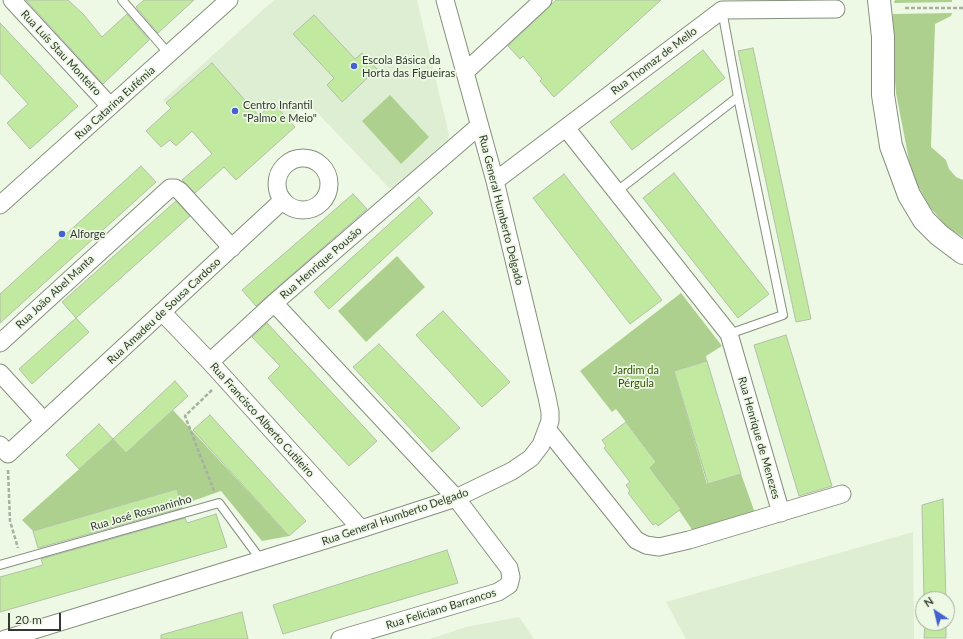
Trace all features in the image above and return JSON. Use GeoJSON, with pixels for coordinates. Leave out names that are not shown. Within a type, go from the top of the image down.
{"type":"FeatureCollection","features":[{"type":"Feature","properties":{"kind":"street","name":"Rua Luís Stau Monteiro"},"geometry":{"type":"LineString","coordinates":[[12,0],[110,106]]}},
{"type":"Feature","properties":{"kind":"street","name":"Rua Catarina Eufémia"},"geometry":{"type":"LineString","coordinates":[[0,205],[229,0]]}},
{"type":"Feature","properties":{"kind":"street","name":"Rua General Humberto Delgado"},"geometry":{"type":"LineString","coordinates":[[5,639],[262,560],[456,498],[512,471],[530,458],[541,444],[548,429],[550,412],[495,181],[445,0]]}},
{"type":"Feature","properties":{"kind":"street"},"geometry":{"type":"LineString","coordinates":[[465,72],[543,0]]}},
{"type":"Feature","properties":{"kind":"street"},"geometry":{"type":"LineString","coordinates":[[879,0],[882,37],[883,95],[891,146],[909,195],[924,220],[939,235],[963,253]]}},
{"type":"Feature","properties":{"kind":"street"},"geometry":{"type":"LineString","coordinates":[[882,37],[898,4]]}},
{"type":"Feature","properties":{"kind":"street"},"geometry":{"type":"LineString","coordinates":[[724,5],[836,9]]}},
{"type":"Feature","properties":{"kind":"street","name":"Rua Thomaz de Mello"},"geometry":{"type":"LineString","coordinates":[[495,181],[566,128],[724,5]]}},
{"type":"Feature","properties":{"kind":"street","name":"Rua Henrique Pousão"},"geometry":{"type":"LineString","coordinates":[[456,498],[274,303],[480,126]]}},
{"type":"Feature","properties":{"kind":"street","name":"Rua Henrique de Menezes"},"geometry":{"type":"LineString","coordinates":[[548,429],[636,540],[646,545],[659,547],[689,540],[781,513],[729,334],[566,128]]}},
{"type":"Feature","properties":{"kind":"street","name":"Rua João Abel Manta"},"geometry":{"type":"LineString","coordinates":[[0,343],[170,188],[176,188],[180,191],[232,248]]}},
{"type":"Feature","properties":{"kind":"street","name":"Rua Amadeu de Sousa Cardoso"},"geometry":{"type":"LineString","coordinates":[[44,421],[283,200]]}},
{"type":"Feature","properties":{"kind":"street"},"geometry":{"type":"LineString","coordinates":[[210,362],[274,303]]}},
{"type":"Feature","properties":{"kind":"street","name":"Rua Francisco Alberto Cutileiro"},"geometry":{"type":"LineString","coordinates":[[162,312],[225,378],[361,529]]}},
{"type":"Feature","properties":{"kind":"street"},"geometry":{"type":"LineString","coordinates":[[0,373],[44,421],[4,450]]}},
{"type":"Feature","properties":{"kind":"street"},"geometry":{"type":"LineString","coordinates":[[781,513],[842,494]]}},
{"type":"Feature","properties":{"kind":"street","name":"Rua Feliciano Barrancos"},"geometry":{"type":"LineString","coordinates":[[340,639],[498,592],[509,585],[512,578],[510,568],[456,498]]}},
{"type":"Feature","properties":{"kind":"lane"},"geometry":{"type":"LineString","coordinates":[[122,0],[169,54]]}},
{"type":"Feature","properties":{"kind":"lane"},"geometry":{"type":"LineString","coordinates":[[724,5],[738,97],[783,316],[729,334]]}},
{"type":"Feature","properties":{"kind":"lane"},"geometry":{"type":"LineString","coordinates":[[616,192],[738,97]]}},
{"type":"Feature","properties":{"kind":"lane"},"geometry":{"type":"LineString","coordinates":[[219,503],[262,560]]}},
{"type":"Feature","properties":{"kind":"lane","name":"Rua José Rosmaninho"},"geometry":{"type":"LineString","coordinates":[[0,565],[219,503]]}},
{"type":"Feature","properties":{"kind":"path"},"geometry":{"type":"LineString","coordinates":[[898,4],[963,8]]}},
{"type":"Feature","properties":{"kind":"path"},"geometry":{"type":"LineString","coordinates":[[219,503],[184,416],[225,378]]}},
{"type":"Feature","properties":{"kind":"path"},"geometry":{"type":"LineString","coordinates":[[4,450],[10,521],[21,559]]}},
{"type":"Feature","properties":{"kind":"shaded area","name":"Escola Básica da Horta das Figueiras"},"geometry":{"type":"Polygon","coordinates":[[[274,0],[417,0],[449,135],[448,139],[394,187],[389,188],[307,102],[288,119],[295,127],[236,180],[163,100],[274,0]]]}},
{"type":"Feature","properties":{"kind":"shaded area"},"geometry":{"type":"Polygon","coordinates":[[[913,532],[914,639],[686,639],[666,602],[913,532]]]}},
{"type":"Feature","properties":{"kind":"shaded area"},"geometry":{"type":"Polygon","coordinates":[[[519,617],[534,639],[430,639],[466,627],[519,617]]]}},
{"type":"Feature","properties":{"kind":"green space"},"geometry":{"type":"Polygon","coordinates":[[[895,0],[952,0],[952,2],[894,3],[895,0]]]}},
{"type":"Feature","properties":{"kind":"green space"},"geometry":{"type":"Polygon","coordinates":[[[952,13],[951,16],[935,24],[931,147],[946,160],[949,169],[956,177],[963,180],[963,237],[947,227],[930,207],[917,184],[909,160],[896,93],[894,68],[893,14],[952,13]]]}},
{"type":"Feature","properties":{"kind":"green space"},"geometry":{"type":"Polygon","coordinates":[[[390,95],[429,137],[401,164],[362,121],[390,95]]]}},
{"type":"Feature","properties":{"kind":"green space"},"geometry":{"type":"Polygon","coordinates":[[[397,256],[425,287],[366,342],[338,311],[397,256]]]}},
{"type":"Feature","properties":{"kind":"green space","name":"Jardim da Pérgula"},"geometry":{"type":"Polygon","coordinates":[[[681,293],[722,346],[706,356],[707,361],[674,371],[707,484],[741,474],[755,513],[693,531],[650,468],[656,462],[616,409],[612,412],[580,371],[681,293]]]}},
{"type":"Feature","properties":{"kind":"green space"},"geometry":{"type":"Polygon","coordinates":[[[173,410],[289,536],[262,541],[221,491],[181,505],[176,489],[33,531],[22,520],[113,439],[126,453],[173,410]]]}},
{"type":"Feature","properties":{"kind":"building"},"geometry":{"type":"Polygon","coordinates":[[[26,0],[68,0],[84,15],[102,37],[127,14],[149,40],[103,84],[26,0]]]}},
{"type":"Feature","properties":{"kind":"building"},"geometry":{"type":"Polygon","coordinates":[[[144,0],[194,0],[158,33],[136,7],[144,0]]]}},
{"type":"Feature","properties":{"kind":"building"},"geometry":{"type":"Polygon","coordinates":[[[556,0],[661,0],[554,97],[540,81],[542,79],[523,56],[520,59],[508,46],[556,0]]]}},
{"type":"Feature","properties":{"kind":"building"},"geometry":{"type":"Polygon","coordinates":[[[314,15],[355,59],[362,53],[377,69],[342,102],[327,85],[334,78],[293,34],[314,15]]]}},
{"type":"Feature","properties":{"kind":"building"},"geometry":{"type":"Polygon","coordinates":[[[0,23],[78,106],[30,149],[7,123],[28,104],[0,73],[0,23]]]}},
{"type":"Feature","properties":{"kind":"building"},"geometry":{"type":"Polygon","coordinates":[[[753,48],[811,319],[796,322],[738,51],[753,48]]]}},
{"type":"Feature","properties":{"kind":"building"},"geometry":{"type":"Polygon","coordinates":[[[703,50],[725,78],[632,150],[610,122],[703,50]]]}},
{"type":"Feature","properties":{"kind":"building","name":"Centro Infantil \"Palmo e Meio\""},"geometry":{"type":"Polygon","coordinates":[[[212,63],[259,116],[273,103],[295,127],[236,180],[224,167],[195,193],[182,180],[212,154],[192,131],[176,146],[170,140],[161,147],[146,131],[171,108],[166,103],[212,63]]]}},
{"type":"Feature","properties":{"kind":"building"},"geometry":{"type":"Polygon","coordinates":[[[141,166],[156,182],[0,323],[0,294],[141,166]]]}},
{"type":"Feature","properties":{"kind":"building"},"geometry":{"type":"Polygon","coordinates":[[[674,173],[769,294],[738,318],[643,198],[674,173]]]}},
{"type":"Feature","properties":{"kind":"building"},"geometry":{"type":"Polygon","coordinates":[[[564,174],[662,300],[630,324],[533,198],[564,174]]]}},
{"type":"Feature","properties":{"kind":"building"},"geometry":{"type":"Polygon","coordinates":[[[353,194],[367,209],[256,306],[242,290],[353,194]]]}},
{"type":"Feature","properties":{"kind":"building"},"geometry":{"type":"Polygon","coordinates":[[[419,197],[433,213],[329,309],[314,292],[419,197]]]}},
{"type":"Feature","properties":{"kind":"building"},"geometry":{"type":"Polygon","coordinates":[[[176,201],[190,216],[76,318],[62,302],[176,201]]]}},
{"type":"Feature","properties":{"kind":"building"},"geometry":{"type":"Polygon","coordinates":[[[443,311],[510,382],[482,407],[416,335],[443,311]]]}},
{"type":"Feature","properties":{"kind":"building"},"geometry":{"type":"Polygon","coordinates":[[[76,318],[89,332],[32,384],[19,369],[76,318]]]}},
{"type":"Feature","properties":{"kind":"building"},"geometry":{"type":"Polygon","coordinates":[[[267,323],[377,441],[349,466],[268,378],[280,366],[252,337],[267,323]]]}},
{"type":"Feature","properties":{"kind":"building"},"geometry":{"type":"Polygon","coordinates":[[[786,335],[832,486],[799,496],[754,345],[786,335]]]}},
{"type":"Feature","properties":{"kind":"building"},"geometry":{"type":"Polygon","coordinates":[[[379,344],[460,428],[432,452],[353,367],[379,344]]]}},
{"type":"Feature","properties":{"kind":"building"},"geometry":{"type":"Polygon","coordinates":[[[707,361],[741,474],[708,484],[674,371],[707,361]]]}},
{"type":"Feature","properties":{"kind":"building"},"geometry":{"type":"Polygon","coordinates":[[[175,381],[188,396],[126,453],[113,439],[175,381]]]}},
{"type":"Feature","properties":{"kind":"building"},"geometry":{"type":"Polygon","coordinates":[[[210,415],[306,521],[289,536],[193,430],[210,415]]]}},
{"type":"Feature","properties":{"kind":"building"},"geometry":{"type":"Polygon","coordinates":[[[626,422],[656,462],[650,468],[681,509],[658,526],[656,523],[653,525],[628,493],[630,491],[626,485],[630,482],[604,448],[606,446],[602,440],[626,422]]]}},
{"type":"Feature","properties":{"kind":"building"},"geometry":{"type":"Polygon","coordinates":[[[99,424],[113,439],[79,469],[66,455],[99,424]]]}},
{"type":"Feature","properties":{"kind":"building"},"geometry":{"type":"Polygon","coordinates":[[[177,489],[182,508],[38,548],[33,531],[177,489]]]}},
{"type":"Feature","properties":{"kind":"building"},"geometry":{"type":"Polygon","coordinates":[[[943,499],[946,591],[924,591],[922,505],[943,499]]]}},
{"type":"Feature","properties":{"kind":"building"},"geometry":{"type":"Polygon","coordinates":[[[216,514],[227,547],[0,612],[0,577],[43,565],[41,559],[185,518],[187,523],[216,514]]]}},
{"type":"Feature","properties":{"kind":"building"},"geometry":{"type":"Polygon","coordinates":[[[447,550],[458,583],[283,634],[273,605],[447,550]]]}},
{"type":"Feature","properties":{"kind":"building"},"geometry":{"type":"Polygon","coordinates":[[[242,612],[248,639],[161,639],[161,635],[242,612]]]}},
{"type":"Feature","properties":{"kind":"building"},"geometry":{"type":"Polygon","coordinates":[[[924,631],[946,631],[946,638],[924,638],[924,631]]]}},
{"type":"Feature","properties":{"kind":"place","name":"Escola Básica da Horta das Figueiras"},"geometry":{"type":"Point","coordinates":[354,66]}},
{"type":"Feature","properties":{"kind":"place","name":"Centro Infantil \"Palmo e Meio\""},"geometry":{"type":"Point","coordinates":[235,111]}},
{"type":"Feature","properties":{"kind":"place","name":"Alforge"},"geometry":{"type":"Point","coordinates":[62,234]}}]}
